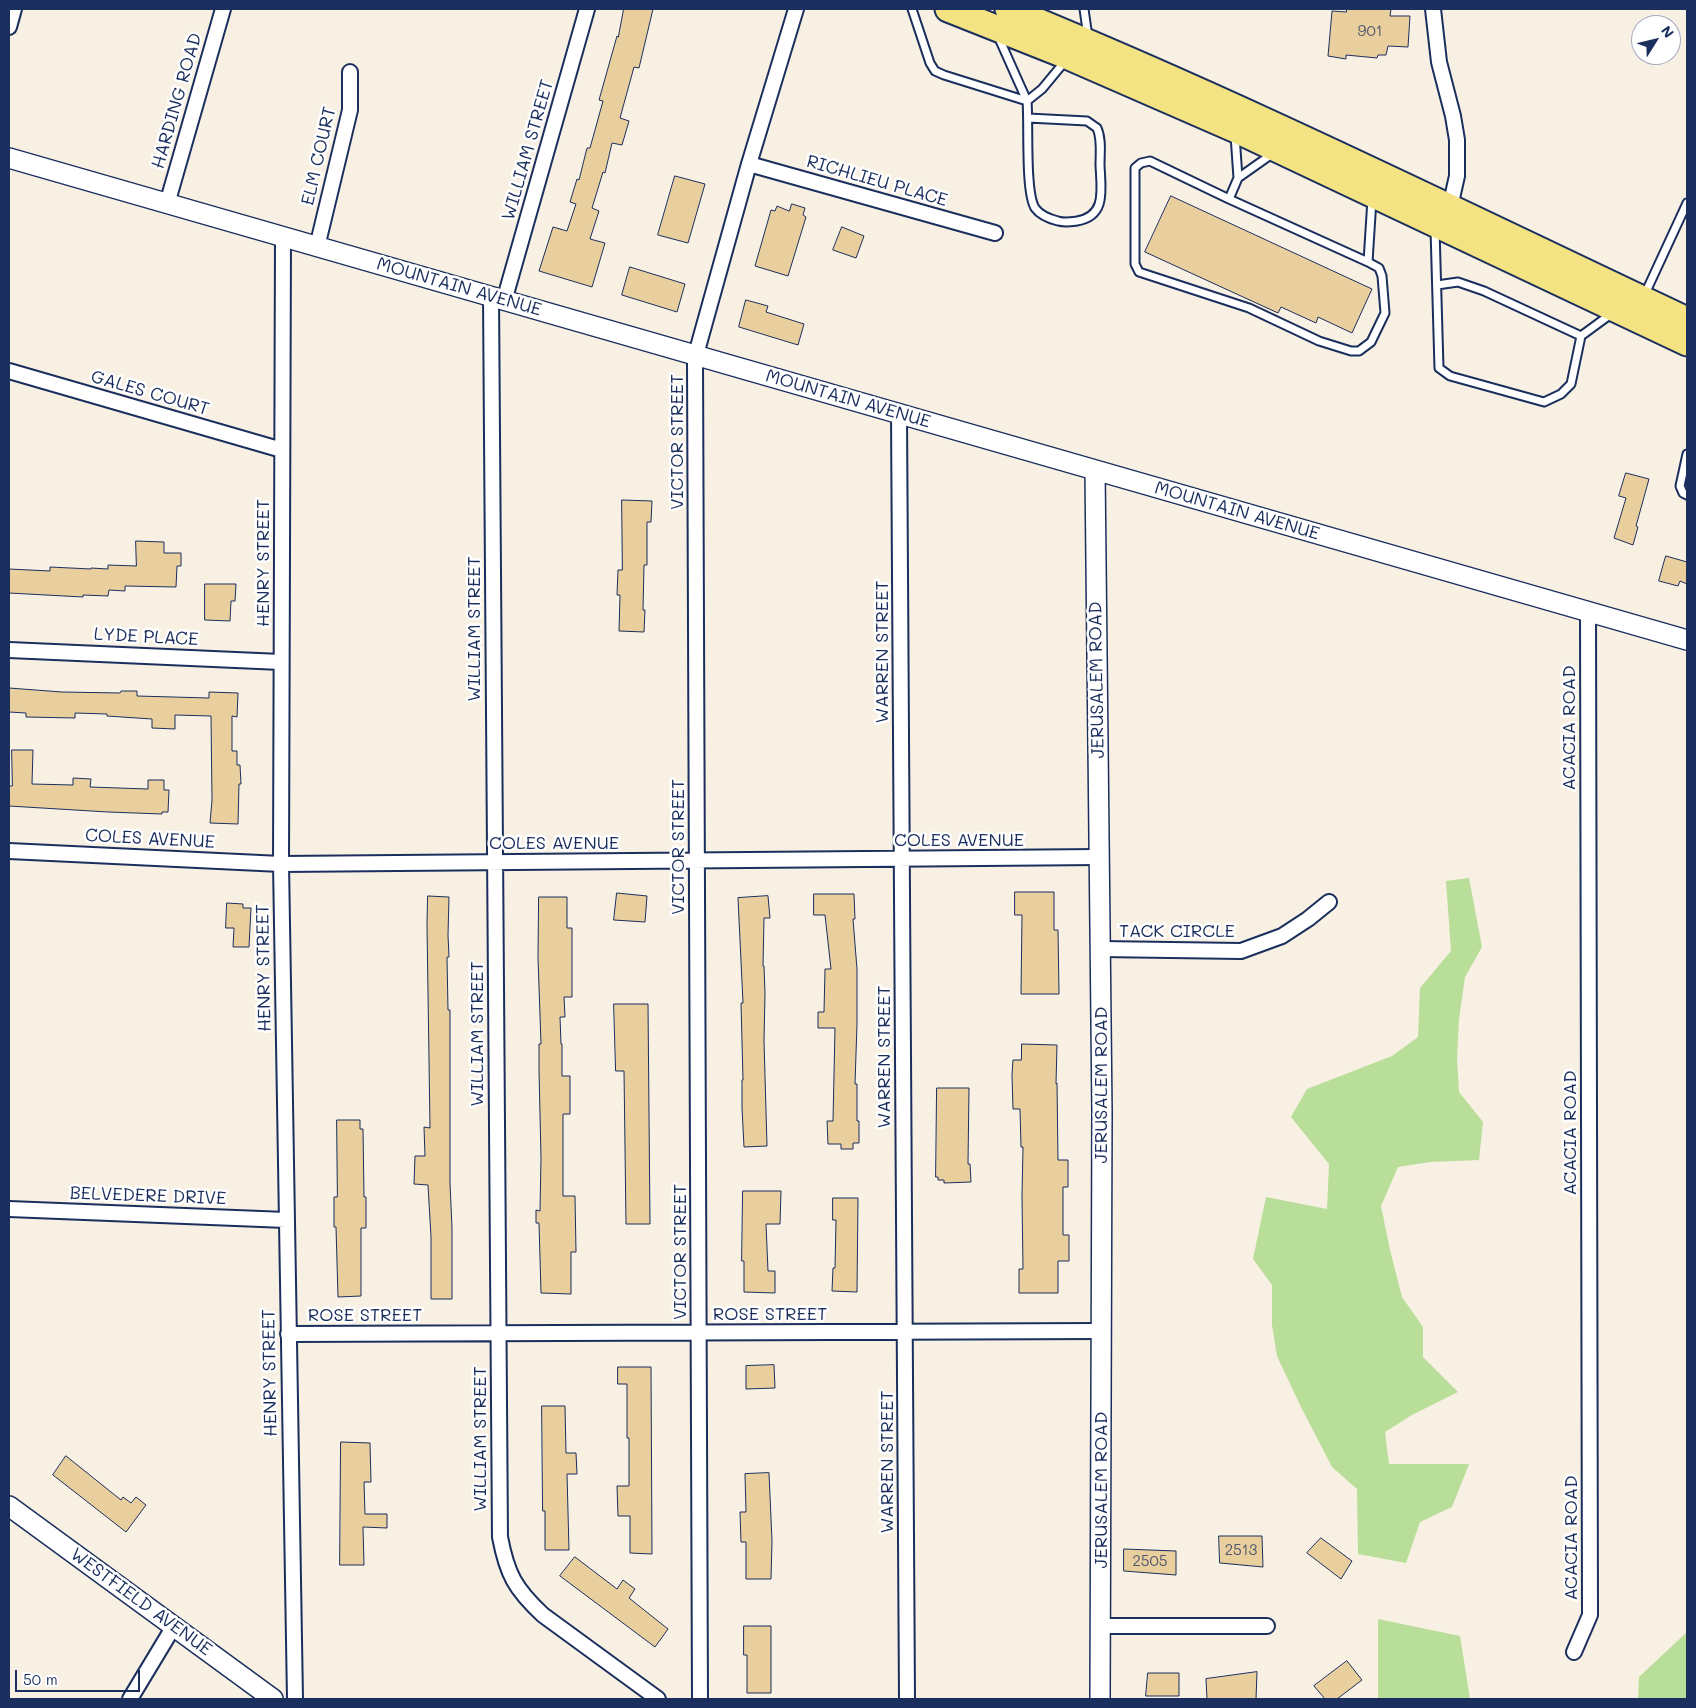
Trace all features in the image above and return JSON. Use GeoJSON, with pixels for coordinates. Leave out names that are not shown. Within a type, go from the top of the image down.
{"type":"FeatureCollection","features":[{"type":"Feature","properties":{"kind":"highway"},"geometry":{"type":"LineString","coordinates":[[948,9],[1001,17],[1089,42],[1300,135],[1617,310],[1687,343]]}},
{"type":"Feature","properties":{"kind":"highway"},"geometry":{"type":"LineString","coordinates":[[1001,17],[1069,57],[1234,129],[1373,194],[1443,215],[1643,299],[1687,320]]}},
{"type":"Feature","properties":{"kind":"street"},"geometry":{"type":"LineString","coordinates":[[9,27],[14,9]]}},
{"type":"Feature","properties":{"kind":"street","name":"HARDING ROAD"},"geometry":{"type":"LineString","coordinates":[[168,204],[223,9]]}},
{"type":"Feature","properties":{"kind":"street","name":"WILLIAM STREET"},"geometry":{"type":"LineString","coordinates":[[587,9],[498,299],[495,862],[499,1525],[508,1570],[526,1599],[543,1615],[658,1699]]}},
{"type":"Feature","properties":{"kind":"street","name":"VICTOR STREET"},"geometry":{"type":"LineString","coordinates":[[700,1699],[696,356],[749,164],[796,9]]}},
{"type":"Feature","properties":{"kind":"street"},"geometry":{"type":"LineString","coordinates":[[1433,9],[1438,62],[1453,116],[1456,140],[1457,176],[1443,215]]}},
{"type":"Feature","properties":{"kind":"street","name":"ELM COURT"},"geometry":{"type":"LineString","coordinates":[[317,247],[350,110],[350,72]]}},
{"type":"Feature","properties":{"kind":"street","name":"MOUNTAIN AVENUE"},"geometry":{"type":"LineString","coordinates":[[9,158],[1687,640]]}},
{"type":"Feature","properties":{"kind":"street","name":"RICHLIEU PLACE"},"geometry":{"type":"LineString","coordinates":[[749,164],[995,233]]}},
{"type":"Feature","properties":{"kind":"street","name":"HENRY STREET"},"geometry":{"type":"LineString","coordinates":[[283,237],[281,864],[295,1699]]}},
{"type":"Feature","properties":{"kind":"street","name":"GALES COURT"},"geometry":{"type":"LineString","coordinates":[[9,371],[282,450]]}},
{"type":"Feature","properties":{"kind":"street","name":"WARREN STREET"},"geometry":{"type":"LineString","coordinates":[[899,414],[907,1699]]}},
{"type":"Feature","properties":{"kind":"street","name":"JERUSALEM ROAD"},"geometry":{"type":"LineString","coordinates":[[1095,470],[1102,1112],[1100,1699]]}},
{"type":"Feature","properties":{"kind":"street","name":"ACACIA ROAD"},"geometry":{"type":"LineString","coordinates":[[1574,1652],[1590,1616],[1588,611]]}},
{"type":"Feature","properties":{"kind":"street","name":"LYDE PLACE"},"geometry":{"type":"LineString","coordinates":[[9,650],[282,662]]}},
{"type":"Feature","properties":{"kind":"street","name":"COLES AVENUE"},"geometry":{"type":"LineString","coordinates":[[9,851],[281,864],[1099,857]]}},
{"type":"Feature","properties":{"kind":"street","name":"TACK CIRCLE"},"geometry":{"type":"LineString","coordinates":[[1100,949],[1241,951],[1282,936],[1330,902]]}},
{"type":"Feature","properties":{"kind":"street","name":"BELVEDERE DRIVE"},"geometry":{"type":"LineString","coordinates":[[9,1209],[286,1220]]}},
{"type":"Feature","properties":{"kind":"street","name":"ROSE STREET"},"geometry":{"type":"LineString","coordinates":[[288,1334],[1101,1331]]}},
{"type":"Feature","properties":{"kind":"street","name":"WESTFIELD AVENUE"},"geometry":{"type":"LineString","coordinates":[[9,1506],[273,1699]]}},
{"type":"Feature","properties":{"kind":"street"},"geometry":{"type":"LineString","coordinates":[[130,1699],[174,1626]]}},
{"type":"Feature","properties":{"kind":"street"},"geometry":{"type":"LineString","coordinates":[[1100,1626],[1267,1626]]}},
{"type":"Feature","properties":{"kind":"lane"},"geometry":{"type":"LineString","coordinates":[[912,9],[930,63],[936,71],[1027,101]]}},
{"type":"Feature","properties":{"kind":"lane"},"geometry":{"type":"LineString","coordinates":[[1084,9],[1089,42]]}},
{"type":"Feature","properties":{"kind":"lane"},"geometry":{"type":"LineString","coordinates":[[1001,17],[1027,101],[1030,191],[1035,208],[1049,219],[1066,223],[1083,220],[1095,213],[1100,203],[1100,139],[1097,128],[1087,121],[1028,118]]}},
{"type":"Feature","properties":{"kind":"lane"},"geometry":{"type":"LineString","coordinates":[[1027,101],[1042,89],[1069,57]]}},
{"type":"Feature","properties":{"kind":"lane"},"geometry":{"type":"LineString","coordinates":[[1229,199],[1238,178],[1234,129]]}},
{"type":"Feature","properties":{"kind":"lane"},"geometry":{"type":"LineString","coordinates":[[1238,178],[1278,149]]}},
{"type":"Feature","properties":{"kind":"lane"},"geometry":{"type":"LineString","coordinates":[[1150,161],[1229,199],[1379,268],[1382,276],[1384,313],[1371,342],[1359,351],[1351,351],[1319,341],[1249,308],[1138,271],[1135,264],[1134,172],[1141,162],[1150,161]]}},
{"type":"Feature","properties":{"kind":"lane"},"geometry":{"type":"LineString","coordinates":[[1368,262],[1373,194]]}},
{"type":"Feature","properties":{"kind":"lane"},"geometry":{"type":"LineString","coordinates":[[1643,299],[1687,203]]}},
{"type":"Feature","properties":{"kind":"lane"},"geometry":{"type":"LineString","coordinates":[[1443,215],[1436,285],[1439,368],[1450,376],[1544,402],[1561,394],[1570,384],[1581,336],[1617,310]]}},
{"type":"Feature","properties":{"kind":"lane"},"geometry":{"type":"LineString","coordinates":[[1436,285],[1458,282],[1467,285],[1581,336]]}},
{"type":"Feature","properties":{"kind":"lane"},"geometry":{"type":"LineString","coordinates":[[1687,454],[1680,486],[1682,493],[1687,495]]}},
{"type":"Feature","properties":{"kind":"green space"},"geometry":{"type":"Polygon","coordinates":[[[1469,878],[1482,947],[1465,977],[1459,1019],[1457,1059],[1459,1092],[1483,1122],[1479,1160],[1430,1162],[1398,1167],[1381,1206],[1402,1297],[1423,1327],[1423,1357],[1458,1392],[1412,1415],[1385,1432],[1389,1464],[1469,1464],[1452,1507],[1420,1522],[1406,1563],[1358,1554],[1357,1489],[1332,1467],[1277,1356],[1272,1325],[1272,1285],[1253,1259],[1266,1197],[1327,1209],[1329,1164],[1291,1117],[1307,1089],[1392,1056],[1418,1037],[1420,988],[1451,951],[1446,881],[1469,878]]]}},
{"type":"Feature","properties":{"kind":"green space"},"geometry":{"type":"Polygon","coordinates":[[[1378,1619],[1460,1636],[1470,1699],[1378,1699],[1378,1619]]]}},
{"type":"Feature","properties":{"kind":"green space"},"geometry":{"type":"Polygon","coordinates":[[[1687,1632],[1687,1699],[1638,1699],[1639,1677],[1687,1632]]]}},
{"type":"Feature","properties":{"kind":"building"},"geometry":{"type":"Polygon","coordinates":[[[624,9],[653,9],[639,68],[634,67],[620,118],[629,121],[622,145],[612,143],[605,173],[603,172],[592,208],[599,211],[590,239],[605,243],[592,287],[539,271],[553,227],[567,231],[576,204],[570,202],[577,179],[579,180],[587,148],[590,148],[603,101],[599,100],[618,37],[624,9]]]}},
{"type":"Feature","properties":{"kind":"building"},"geometry":{"type":"Polygon","coordinates":[[[1347,9],[1391,9],[1390,16],[1410,16],[1408,47],[1388,46],[1386,55],[1378,55],[1377,58],[1346,55],[1346,59],[1328,56],[1332,11],[1346,12],[1347,9]]]}},
{"type":"Feature","properties":{"kind":"building"},"geometry":{"type":"Polygon","coordinates":[[[675,176],[705,184],[688,243],[658,235],[675,176]]]}},
{"type":"Feature","properties":{"kind":"building"},"geometry":{"type":"Polygon","coordinates":[[[1171,196],[1372,289],[1352,333],[1318,317],[1316,323],[1281,307],[1278,313],[1145,252],[1171,196]]]}},
{"type":"Feature","properties":{"kind":"building"},"geometry":{"type":"Polygon","coordinates":[[[792,204],[805,208],[803,215],[806,217],[788,276],[755,266],[771,210],[775,211],[777,206],[789,211],[792,204]]]}},
{"type":"Feature","properties":{"kind":"building"},"geometry":{"type":"Polygon","coordinates":[[[842,227],[864,236],[856,258],[833,250],[842,227]]]}},
{"type":"Feature","properties":{"kind":"building"},"geometry":{"type":"Polygon","coordinates":[[[630,267],[685,284],[677,312],[622,295],[630,267]]]}},
{"type":"Feature","properties":{"kind":"building"},"geometry":{"type":"Polygon","coordinates":[[[746,300],[768,306],[766,312],[804,324],[798,345],[739,327],[746,300]]]}},
{"type":"Feature","properties":{"kind":"building"},"geometry":{"type":"Polygon","coordinates":[[[1626,473],[1649,479],[1636,526],[1638,527],[1633,545],[1614,538],[1626,498],[1619,496],[1626,473]]]}},
{"type":"Feature","properties":{"kind":"building"},"geometry":{"type":"Polygon","coordinates":[[[622,500],[652,501],[651,522],[647,522],[647,565],[644,565],[644,632],[619,631],[620,595],[617,595],[618,570],[622,570],[622,500]]]}},
{"type":"Feature","properties":{"kind":"building"},"geometry":{"type":"Polygon","coordinates":[[[136,541],[164,542],[164,553],[181,553],[181,566],[177,566],[176,587],[125,586],[125,591],[109,590],[108,596],[83,595],[83,597],[9,593],[9,569],[50,571],[50,567],[108,569],[108,565],[136,566],[136,541]]]}},
{"type":"Feature","properties":{"kind":"building"},"geometry":{"type":"Polygon","coordinates":[[[1666,556],[1687,562],[1687,584],[1680,581],[1678,586],[1659,581],[1666,556]]]}},
{"type":"Feature","properties":{"kind":"building"},"geometry":{"type":"Polygon","coordinates":[[[205,584],[236,584],[235,601],[231,601],[230,621],[205,620],[205,584]]]}},
{"type":"Feature","properties":{"kind":"building"},"geometry":{"type":"Polygon","coordinates":[[[9,688],[62,692],[120,693],[121,691],[137,691],[137,696],[209,698],[209,692],[238,693],[237,717],[232,716],[232,751],[237,751],[237,765],[240,765],[241,784],[239,784],[238,824],[210,823],[212,800],[211,716],[175,715],[175,729],[152,728],[152,719],[107,716],[107,714],[75,713],[75,718],[26,717],[26,713],[9,712],[9,688]]]}},
{"type":"Feature","properties":{"kind":"building"},"geometry":{"type":"Polygon","coordinates":[[[12,750],[33,750],[32,784],[73,785],[73,778],[91,779],[90,787],[148,789],[148,780],[164,780],[164,790],[169,790],[168,812],[162,812],[162,814],[108,812],[9,806],[9,786],[12,786],[12,750]]]}},
{"type":"Feature","properties":{"kind":"building"},"geometry":{"type":"Polygon","coordinates":[[[1015,892],[1054,892],[1054,930],[1058,930],[1059,994],[1021,994],[1022,915],[1015,915],[1015,892]]]}},
{"type":"Feature","properties":{"kind":"building"},"geometry":{"type":"Polygon","coordinates":[[[617,893],[647,896],[645,922],[614,920],[617,893]]]}},
{"type":"Feature","properties":{"kind":"building"},"geometry":{"type":"Polygon","coordinates":[[[814,894],[854,894],[855,919],[853,919],[857,969],[855,1084],[857,1084],[859,1143],[853,1143],[853,1149],[841,1149],[841,1144],[828,1144],[827,1121],[833,1121],[835,1028],[818,1028],[818,1012],[824,1012],[825,969],[831,969],[825,915],[814,915],[814,894]]]}},
{"type":"Feature","properties":{"kind":"building"},"geometry":{"type":"Polygon","coordinates":[[[428,896],[449,897],[449,957],[447,957],[448,1010],[450,1010],[452,1299],[431,1299],[431,1237],[428,1185],[414,1184],[415,1156],[425,1156],[424,1127],[430,1128],[428,896]]]}},
{"type":"Feature","properties":{"kind":"building"},"geometry":{"type":"Polygon","coordinates":[[[768,896],[770,918],[764,918],[763,966],[767,1146],[744,1147],[741,1003],[743,1003],[738,898],[768,896]]]}},
{"type":"Feature","properties":{"kind":"building"},"geometry":{"type":"Polygon","coordinates":[[[539,897],[567,897],[567,928],[572,928],[572,997],[564,997],[565,1017],[560,1017],[562,1076],[570,1076],[570,1114],[563,1114],[563,1196],[575,1196],[576,1252],[571,1252],[571,1294],[541,1293],[539,1223],[536,1223],[536,1210],[540,1211],[541,1158],[539,897]]]}},
{"type":"Feature","properties":{"kind":"building"},"geometry":{"type":"Polygon","coordinates":[[[227,903],[243,904],[243,908],[251,908],[249,947],[233,947],[234,928],[226,928],[227,903]]]}},
{"type":"Feature","properties":{"kind":"building"},"geometry":{"type":"Polygon","coordinates":[[[614,1004],[648,1004],[650,1224],[626,1224],[624,1071],[616,1071],[614,1004]]]}},
{"type":"Feature","properties":{"kind":"building"},"geometry":{"type":"Polygon","coordinates":[[[1022,1044],[1057,1045],[1058,1160],[1068,1160],[1068,1187],[1063,1187],[1063,1235],[1069,1235],[1069,1261],[1058,1261],[1058,1293],[1019,1293],[1019,1269],[1023,1269],[1023,1147],[1021,1147],[1020,1109],[1013,1109],[1012,1075],[1013,1060],[1021,1060],[1022,1044]]]}},
{"type":"Feature","properties":{"kind":"building"},"geometry":{"type":"Polygon","coordinates":[[[937,1088],[969,1088],[968,1164],[970,1164],[971,1182],[944,1183],[944,1180],[938,1180],[938,1177],[936,1177],[937,1088]]]}},
{"type":"Feature","properties":{"kind":"building"},"geometry":{"type":"Polygon","coordinates":[[[337,1120],[360,1120],[360,1129],[363,1129],[366,1228],[361,1228],[361,1296],[338,1297],[336,1227],[334,1227],[334,1197],[337,1197],[337,1120]]]}},
{"type":"Feature","properties":{"kind":"building"},"geometry":{"type":"Polygon","coordinates":[[[743,1191],[781,1191],[780,1224],[766,1224],[768,1271],[775,1271],[775,1293],[744,1292],[744,1261],[742,1261],[743,1191]]]}},
{"type":"Feature","properties":{"kind":"building"},"geometry":{"type":"Polygon","coordinates":[[[833,1198],[858,1198],[857,1292],[832,1291],[833,1268],[835,1268],[836,1220],[833,1220],[833,1198]]]}},
{"type":"Feature","properties":{"kind":"building"},"geometry":{"type":"Polygon","coordinates":[[[774,1365],[775,1388],[746,1389],[746,1366],[774,1365]]]}},
{"type":"Feature","properties":{"kind":"building"},"geometry":{"type":"Polygon","coordinates":[[[618,1367],[651,1367],[652,1554],[630,1553],[630,1516],[618,1516],[617,1486],[629,1486],[629,1438],[627,1438],[627,1384],[618,1384],[618,1367]]]}},
{"type":"Feature","properties":{"kind":"building"},"geometry":{"type":"Polygon","coordinates":[[[542,1406],[565,1406],[566,1453],[576,1453],[577,1474],[567,1474],[569,1550],[545,1550],[542,1406]]]}},
{"type":"Feature","properties":{"kind":"building"},"geometry":{"type":"Polygon","coordinates":[[[341,1442],[370,1443],[371,1482],[364,1482],[365,1514],[387,1514],[387,1528],[363,1527],[364,1565],[340,1565],[341,1442]]]}},
{"type":"Feature","properties":{"kind":"building"},"geometry":{"type":"Polygon","coordinates":[[[66,1456],[121,1500],[123,1497],[131,1503],[136,1497],[146,1505],[126,1532],[53,1475],[66,1456]]]}},
{"type":"Feature","properties":{"kind":"building"},"geometry":{"type":"Polygon","coordinates":[[[769,1473],[772,1541],[771,1579],[746,1579],[746,1542],[741,1542],[740,1512],[746,1512],[745,1474],[769,1473]]]}},
{"type":"Feature","properties":{"kind":"building"},"geometry":{"type":"Polygon","coordinates":[[[1219,1536],[1262,1536],[1263,1567],[1220,1563],[1219,1536]]]}},
{"type":"Feature","properties":{"kind":"building"},"geometry":{"type":"Polygon","coordinates":[[[1321,1538],[1352,1561],[1341,1579],[1307,1553],[1321,1538]]]}},
{"type":"Feature","properties":{"kind":"building"},"geometry":{"type":"Polygon","coordinates":[[[1124,1549],[1176,1551],[1176,1575],[1124,1571],[1124,1549]]]}},
{"type":"Feature","properties":{"kind":"building"},"geometry":{"type":"Polygon","coordinates":[[[575,1557],[617,1589],[623,1580],[635,1589],[629,1598],[668,1629],[655,1647],[560,1576],[575,1557]]]}},
{"type":"Feature","properties":{"kind":"building"},"geometry":{"type":"Polygon","coordinates":[[[744,1626],[771,1626],[771,1693],[747,1693],[747,1655],[744,1655],[744,1626]]]}},
{"type":"Feature","properties":{"kind":"building"},"geometry":{"type":"Polygon","coordinates":[[[1347,1661],[1362,1680],[1337,1699],[1325,1699],[1314,1686],[1347,1661]]]}},
{"type":"Feature","properties":{"kind":"building"},"geometry":{"type":"Polygon","coordinates":[[[1257,1672],[1256,1699],[1207,1699],[1206,1679],[1257,1672]]]}},
{"type":"Feature","properties":{"kind":"building"},"geometry":{"type":"Polygon","coordinates":[[[1148,1673],[1179,1673],[1179,1696],[1146,1696],[1148,1673]]]}}]}
